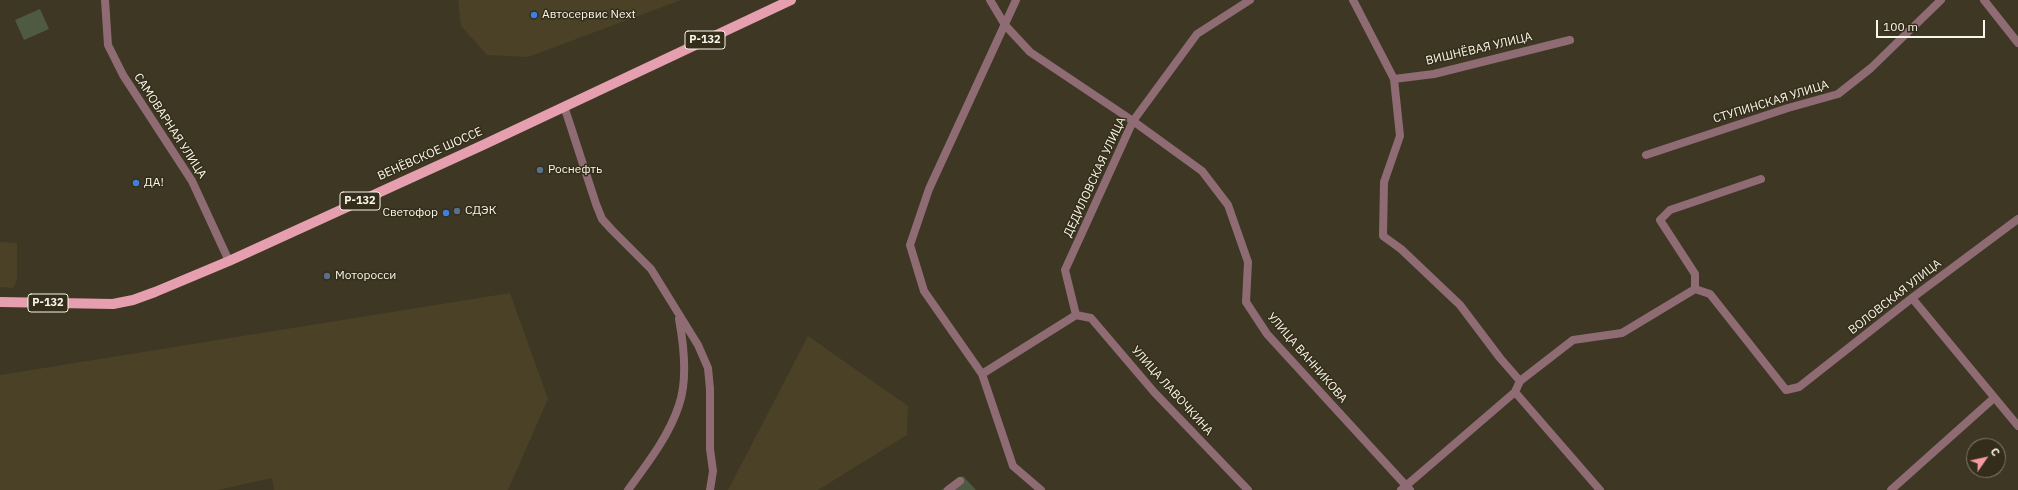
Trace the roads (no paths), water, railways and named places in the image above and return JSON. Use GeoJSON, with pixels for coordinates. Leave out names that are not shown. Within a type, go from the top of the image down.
{"type":"FeatureCollection","features":[{"type":"Feature","properties":{"kind":"main road","name":"ВЕНЁВСКОЕ ШОССЕ"},"geometry":{"type":"LineString","coordinates":[[0,302],[113,304],[133,300],[155,292],[229,261],[654,66],[791,0]]}},
{"type":"Feature","properties":{"kind":"street","name":"САМОВАРНАЯ УЛИЦА"},"geometry":{"type":"LineString","coordinates":[[105,0],[108,45],[123,76],[192,181],[229,261]]}},
{"type":"Feature","properties":{"kind":"street","name":"УЛИЦА ВАННИКОВА"},"geometry":{"type":"LineString","coordinates":[[990,0],[1005,25],[1030,52],[1202,171],[1228,205],[1248,262],[1246,302],[1267,334],[1406,489]]}},
{"type":"Feature","properties":{"kind":"street"},"geometry":{"type":"LineString","coordinates":[[1016,0],[929,189],[910,245],[924,291],[982,374],[1013,466],[1041,490]]}},
{"type":"Feature","properties":{"kind":"street","name":"ДЕДИЛОВСКАЯ УЛИЦА"},"geometry":{"type":"LineString","coordinates":[[1076,314],[1065,270],[1133,122],[1197,34],[1250,0]]}},
{"type":"Feature","properties":{"kind":"street"},"geometry":{"type":"LineString","coordinates":[[1352,0],[1394,79],[1400,136],[1384,182],[1383,236],[1401,249],[1460,305],[1500,358],[1520,381]]}},
{"type":"Feature","properties":{"kind":"street","name":"СТУПИНСКАЯ УЛИЦА"},"geometry":{"type":"LineString","coordinates":[[1646,155],[1788,108],[1838,94],[1871,68],[1941,0]]}},
{"type":"Feature","properties":{"kind":"street"},"geometry":{"type":"LineString","coordinates":[[1984,0],[2015,34],[2018,43]]}},
{"type":"Feature","properties":{"kind":"street","name":"ВИШНЁВАЯ УЛИЦА"},"geometry":{"type":"LineString","coordinates":[[1394,79],[1434,74],[1570,40]]}},
{"type":"Feature","properties":{"kind":"street"},"geometry":{"type":"LineString","coordinates":[[564,106],[602,219],[651,268],[679,317],[698,346],[708,368],[710,389],[710,449],[713,471],[710,490]]}},
{"type":"Feature","properties":{"kind":"street"},"geometry":{"type":"LineString","coordinates":[[1406,489],[1515,392],[1520,381],[1573,340],[1622,333],[1695,289],[1695,274],[1660,220],[1670,210],[1761,179]]}},
{"type":"Feature","properties":{"kind":"street","name":"ВОЛОВСКАЯ УЛИЦА"},"geometry":{"type":"LineString","coordinates":[[1695,289],[1710,294],[1786,390],[1799,387],[1912,298],[2018,219]]}},
{"type":"Feature","properties":{"kind":"street"},"geometry":{"type":"LineString","coordinates":[[1912,298],[2018,426]]}},
{"type":"Feature","properties":{"kind":"street"},"geometry":{"type":"LineString","coordinates":[[982,374],[1076,314]]}},
{"type":"Feature","properties":{"kind":"street","name":"УЛИЦА ЛАВОЧКИНА"},"geometry":{"type":"LineString","coordinates":[[1076,314],[1091,318],[1154,392],[1248,490]]}},
{"type":"Feature","properties":{"kind":"street"},"geometry":{"type":"LineString","coordinates":[[628,490],[651,458],[679,406],[683,390],[684,371],[682,335],[679,317]]}},
{"type":"Feature","properties":{"kind":"street"},"geometry":{"type":"LineString","coordinates":[[1515,392],[1600,490]]}},
{"type":"Feature","properties":{"kind":"street"},"geometry":{"type":"LineString","coordinates":[[1891,490],[1994,398]]}},
{"type":"Feature","properties":{"kind":"street"},"geometry":{"type":"LineString","coordinates":[[948,490],[960,480]]}},
{"type":"Feature","properties":{"kind":"place","name":"Автосервис Next"},"geometry":{"type":"Point","coordinates":[534,15]}},
{"type":"Feature","properties":{"kind":"place","name":"Роснефть"},"geometry":{"type":"Point","coordinates":[540,170]}},
{"type":"Feature","properties":{"kind":"place","name":"ДА!"},"geometry":{"type":"Point","coordinates":[136,183]}},
{"type":"Feature","properties":{"kind":"place","name":"СДЭК"},"geometry":{"type":"Point","coordinates":[457,211]}},
{"type":"Feature","properties":{"kind":"place","name":"Светофор"},"geometry":{"type":"Point","coordinates":[446,213]}},
{"type":"Feature","properties":{"kind":"place","name":"Моторосси"},"geometry":{"type":"Point","coordinates":[327,276]}}]}
